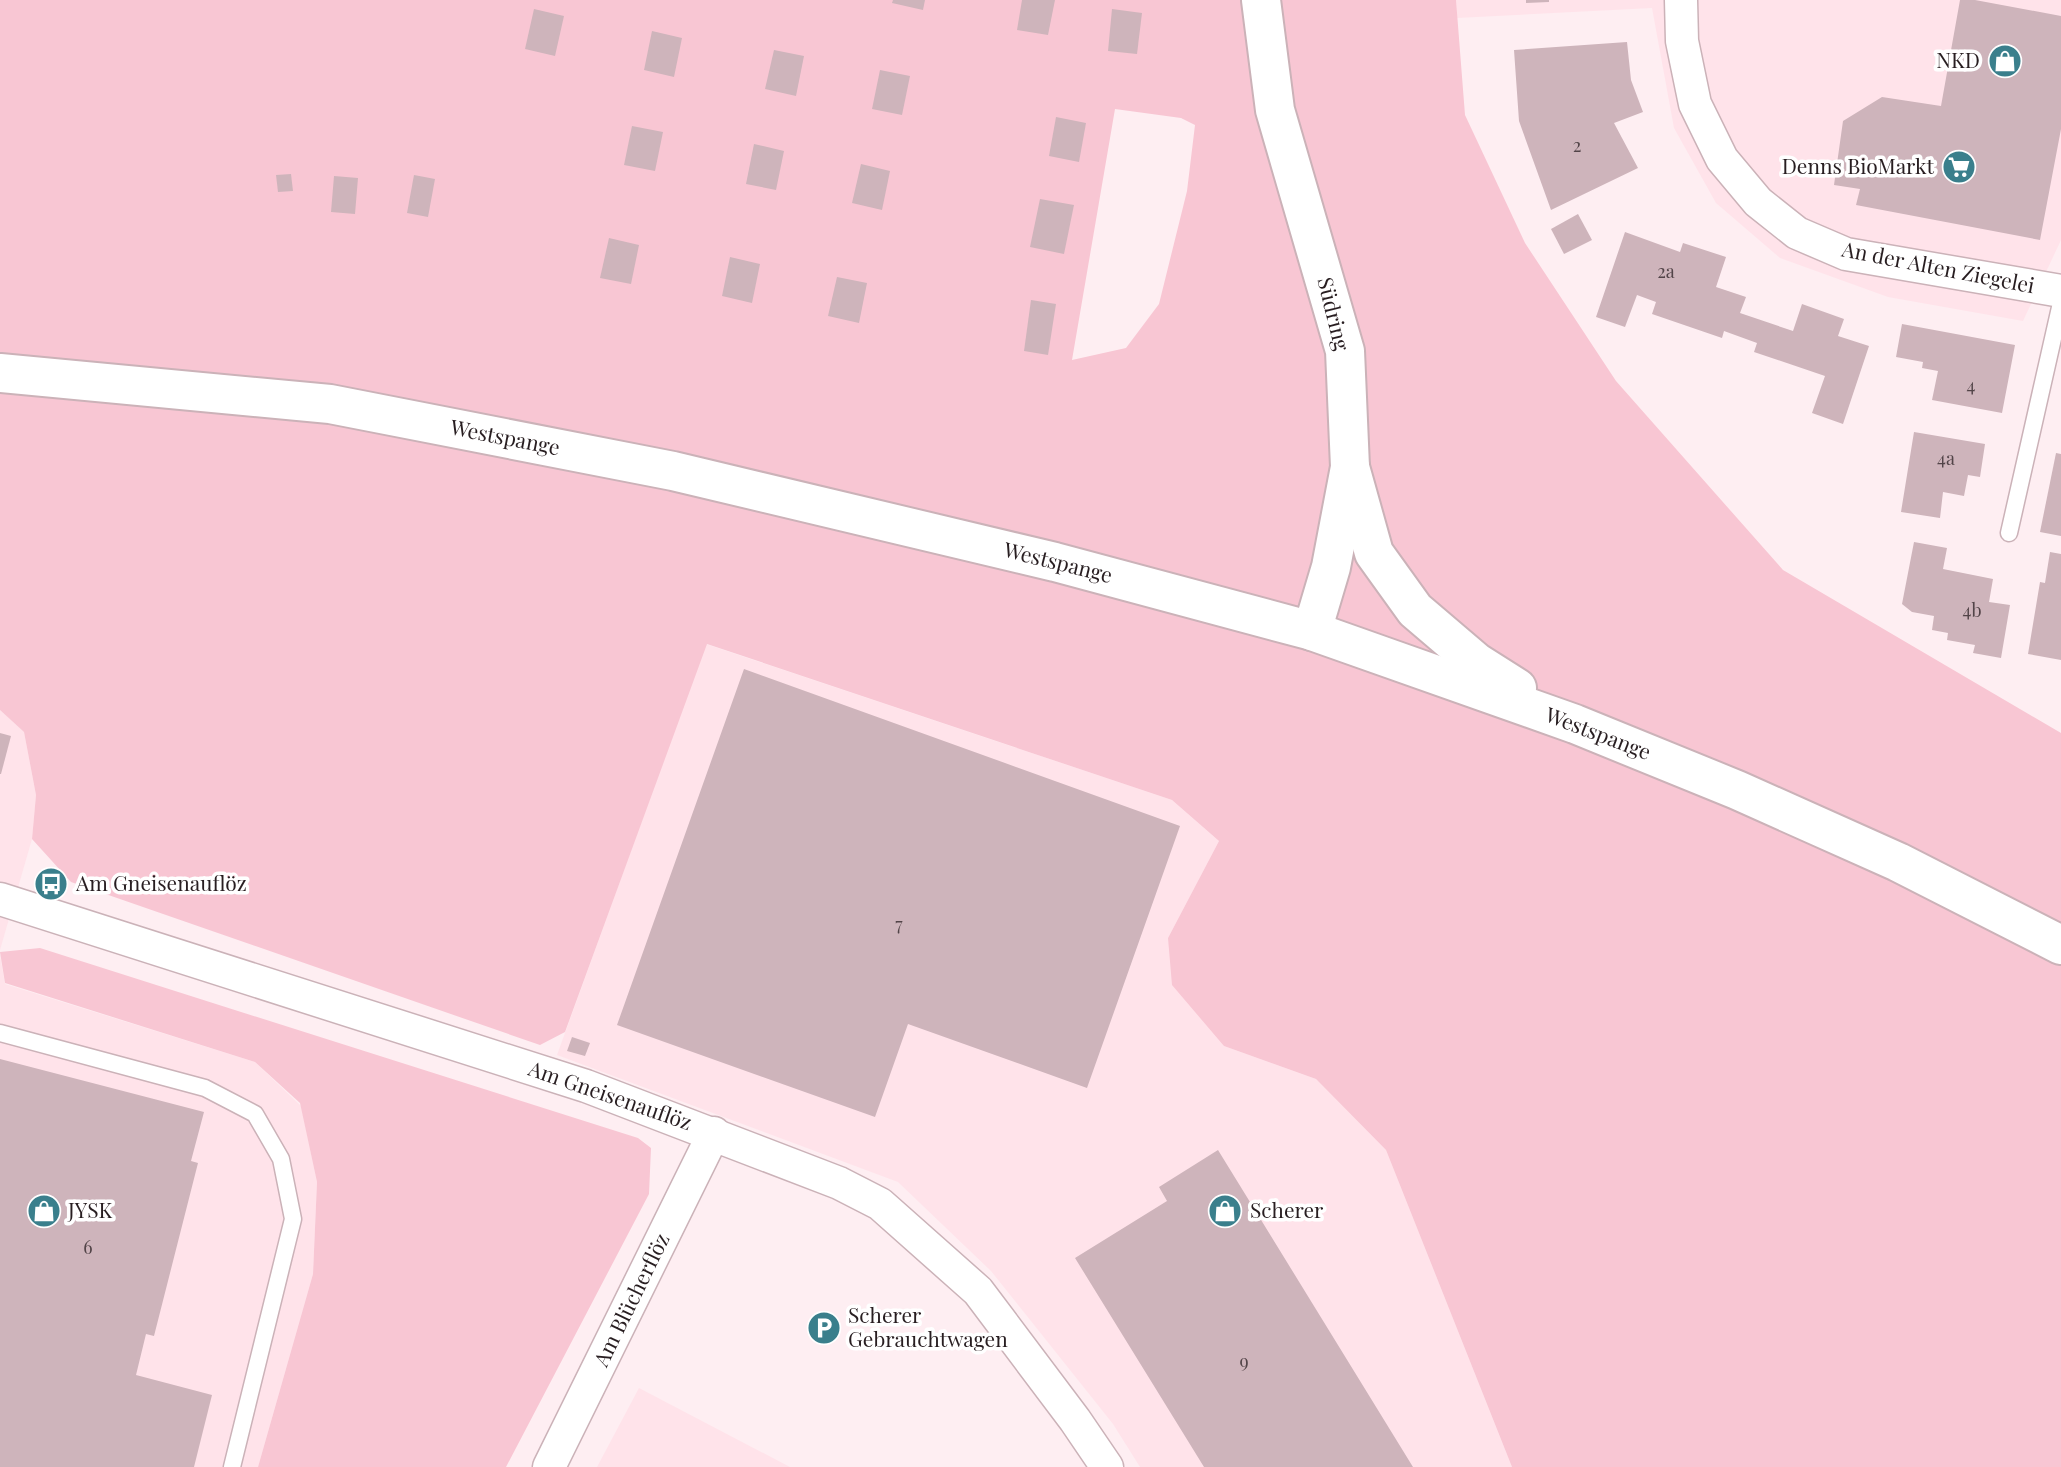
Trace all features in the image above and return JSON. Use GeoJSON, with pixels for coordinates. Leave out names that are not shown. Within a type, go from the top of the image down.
{"type":"FeatureCollection","features":[{"type":"Feature","properties":{"kind":"main road","name":"Südring"},"geometry":{"type":"LineString","coordinates":[[1261,0],[1275,110],[1345,351],[1350,467],[1331,567],[1312,631]]}},
{"type":"Feature","properties":{"kind":"main road","name":"Westspange"},"geometry":{"type":"LineString","coordinates":[[0,373],[330,404],[673,471],[1055,562],[1312,631],[1575,724],[1737,790],[1898,862],[2061,945]]}},
{"type":"Feature","properties":{"kind":"main road"},"geometry":{"type":"LineString","coordinates":[[1350,467],[1374,553],[1415,610],[1476,662],[1575,724]]}},
{"type":"Feature","properties":{"kind":"street","name":"An der Alten Ziegelei"},"geometry":{"type":"LineString","coordinates":[[1681,0],[1682,41],[1695,104],[1722,159],[1758,202],[1797,233],[1846,254],[2061,291]]}},
{"type":"Feature","properties":{"kind":"street","name":"Am Gneisenauflöz"},"geometry":{"type":"LineString","coordinates":[[0,899],[586,1086],[839,1183],[880,1204],[978,1291],[1107,1467]]}},
{"type":"Feature","properties":{"kind":"street","name":"Am Blücherflöz"},"geometry":{"type":"LineString","coordinates":[[549,1467],[714,1133]]}},
{"type":"Feature","properties":{"kind":"lane","name":"An der Alten Ziegelei"},"geometry":{"type":"LineString","coordinates":[[2009,533],[2061,303]]}},
{"type":"Feature","properties":{"kind":"lane"},"geometry":{"type":"LineString","coordinates":[[0,1033],[205,1088],[256,1114],[281,1159],[293,1219],[232,1467]]}},
{"type":"Feature","properties":{"kind":"shaded area"},"geometry":{"type":"Polygon","coordinates":[[[0,0],[1456,0],[1465,115],[1525,243],[1616,381],[1783,570],[2061,733],[2061,1467],[1512,1467],[1386,1150],[1316,1079],[1224,1046],[1172,985],[1168,938],[1219,841],[1172,800],[707,644],[565,1032],[540,1045],[71,882],[32,839],[36,795],[24,732],[0,710],[0,0]],[[1115,109],[1072,360],[1126,348],[1159,304],[1187,191],[1195,125],[1181,118],[1115,109]]]}},
{"type":"Feature","properties":{"kind":"shaded area"},"geometry":{"type":"Polygon","coordinates":[[[1456,0],[2061,0],[2061,240],[2023,321],[1888,297],[1780,258],[1716,203],[1674,128],[1652,8],[1457,18],[1456,0]]]}},
{"type":"Feature","properties":{"kind":"shaded area"},"geometry":{"type":"Polygon","coordinates":[[[706,644],[1172,800],[1219,841],[1168,938],[1224,1046],[1316,1079],[1386,1150],[1512,1467],[1140,1467],[1113,1424],[991,1271],[898,1182],[557,1055],[706,644]]]}},
{"type":"Feature","properties":{"kind":"shaded area"},"geometry":{"type":"Polygon","coordinates":[[[0,710],[24,732],[36,795],[32,839],[0,950],[0,710]]]}},
{"type":"Feature","properties":{"kind":"shaded area"},"geometry":{"type":"Polygon","coordinates":[[[40,948],[638,1138],[651,1148],[649,1194],[506,1467],[258,1467],[313,1274],[317,1182],[300,1103],[255,1062],[5,983],[0,952],[40,948]]]}},
{"type":"Feature","properties":{"kind":"shaded area"},"geometry":{"type":"Polygon","coordinates":[[[0,954],[5,984],[255,1062],[301,1106],[317,1182],[313,1274],[258,1467],[0,1467],[0,954]]]}},
{"type":"Feature","properties":{"kind":"shaded area"},"geometry":{"type":"Polygon","coordinates":[[[639,1388],[790,1467],[597,1467],[639,1388]]]}},
{"type":"Feature","properties":{"kind":"building"},"geometry":{"type":"Polygon","coordinates":[[[893,0],[925,0],[923,10],[892,3],[893,0]]]}},
{"type":"Feature","properties":{"kind":"building"},"geometry":{"type":"Polygon","coordinates":[[[1022,0],[1055,0],[1048,35],[1017,30],[1022,0]]]}},
{"type":"Feature","properties":{"kind":"building"},"geometry":{"type":"Polygon","coordinates":[[[1526,0],[1549,0],[1549,2],[1526,3],[1526,0]]]}},
{"type":"Feature","properties":{"kind":"building"},"geometry":{"type":"Polygon","coordinates":[[[1960,0],[1975,0],[2061,16],[2061,129],[2040,240],[1856,205],[1860,189],[1834,185],[1843,121],[1882,97],[1941,106],[1960,0]]]}},
{"type":"Feature","properties":{"kind":"building"},"geometry":{"type":"Polygon","coordinates":[[[534,9],[564,16],[555,56],[525,49],[534,9]]]}},
{"type":"Feature","properties":{"kind":"building"},"geometry":{"type":"Polygon","coordinates":[[[1112,9],[1142,13],[1137,54],[1108,51],[1112,9]]]}},
{"type":"Feature","properties":{"kind":"building"},"geometry":{"type":"Polygon","coordinates":[[[652,31],[682,38],[674,77],[644,70],[652,31]]]}},
{"type":"Feature","properties":{"kind":"building"},"geometry":{"type":"Polygon","coordinates":[[[1627,42],[1631,80],[1643,112],[1614,123],[1638,168],[1551,210],[1519,121],[1514,50],[1627,42]]]}},
{"type":"Feature","properties":{"kind":"building"},"geometry":{"type":"Polygon","coordinates":[[[774,50],[804,56],[796,96],[765,89],[774,50]]]}},
{"type":"Feature","properties":{"kind":"building"},"geometry":{"type":"Polygon","coordinates":[[[880,70],[910,76],[902,115],[872,109],[880,70]]]}},
{"type":"Feature","properties":{"kind":"building"},"geometry":{"type":"Polygon","coordinates":[[[1056,117],[1086,123],[1079,162],[1049,156],[1056,117]]]}},
{"type":"Feature","properties":{"kind":"building"},"geometry":{"type":"Polygon","coordinates":[[[632,126],[663,132],[655,171],[624,165],[632,126]]]}},
{"type":"Feature","properties":{"kind":"building"},"geometry":{"type":"Polygon","coordinates":[[[754,144],[784,151],[776,190],[746,184],[754,144]]]}},
{"type":"Feature","properties":{"kind":"building"},"geometry":{"type":"Polygon","coordinates":[[[861,164],[890,171],[882,210],[852,203],[861,164]]]}},
{"type":"Feature","properties":{"kind":"building"},"geometry":{"type":"Polygon","coordinates":[[[291,174],[293,191],[278,192],[276,175],[291,174]]]}},
{"type":"Feature","properties":{"kind":"building"},"geometry":{"type":"Polygon","coordinates":[[[414,175],[435,179],[428,217],[407,213],[414,175]]]}},
{"type":"Feature","properties":{"kind":"building"},"geometry":{"type":"Polygon","coordinates":[[[334,176],[358,178],[355,214],[331,212],[334,176]]]}},
{"type":"Feature","properties":{"kind":"building"},"geometry":{"type":"Polygon","coordinates":[[[1040,199],[1074,205],[1064,254],[1030,247],[1040,199]]]}},
{"type":"Feature","properties":{"kind":"building"},"geometry":{"type":"Polygon","coordinates":[[[1578,214],[1592,240],[1564,254],[1551,229],[1578,214]]]}},
{"type":"Feature","properties":{"kind":"building"},"geometry":{"type":"Polygon","coordinates":[[[1625,232],[1680,252],[1683,243],[1726,257],[1716,287],[1746,297],[1740,313],[1793,331],[1802,304],[1844,319],[1838,336],[1869,346],[1843,424],[1812,413],[1825,376],[1754,352],[1757,343],[1724,331],[1722,338],[1652,314],[1656,302],[1637,295],[1625,327],[1596,317],[1625,232]]]}},
{"type":"Feature","properties":{"kind":"building"},"geometry":{"type":"Polygon","coordinates":[[[609,238],[639,245],[631,284],[600,278],[609,238]]]}},
{"type":"Feature","properties":{"kind":"building"},"geometry":{"type":"Polygon","coordinates":[[[730,257],[760,264],[752,303],[722,296],[730,257]]]}},
{"type":"Feature","properties":{"kind":"building"},"geometry":{"type":"Polygon","coordinates":[[[837,277],[867,283],[859,323],[828,316],[837,277]]]}},
{"type":"Feature","properties":{"kind":"building"},"geometry":{"type":"Polygon","coordinates":[[[1031,300],[1056,304],[1048,355],[1024,351],[1031,300]]]}},
{"type":"Feature","properties":{"kind":"building"},"geometry":{"type":"Polygon","coordinates":[[[1902,324],[2015,345],[2002,413],[1932,400],[1938,371],[1922,368],[1923,362],[1896,357],[1902,324]]]}},
{"type":"Feature","properties":{"kind":"building"},"geometry":{"type":"Polygon","coordinates":[[[1914,432],[1985,444],[1980,477],[1968,475],[1964,496],[1943,492],[1940,518],[1901,512],[1914,432]]]}},
{"type":"Feature","properties":{"kind":"building"},"geometry":{"type":"Polygon","coordinates":[[[2056,453],[2061,454],[2061,536],[2040,532],[2056,453]]]}},
{"type":"Feature","properties":{"kind":"building"},"geometry":{"type":"Polygon","coordinates":[[[1914,542],[1947,548],[1943,569],[1993,579],[1989,602],[2010,605],[2001,658],[1973,653],[1975,645],[1947,640],[1948,633],[1932,630],[1934,616],[1912,612],[1902,604],[1914,542]]]}},
{"type":"Feature","properties":{"kind":"building"},"geometry":{"type":"Polygon","coordinates":[[[2050,552],[2061,554],[2061,660],[2028,654],[2040,582],[2045,583],[2050,552]]]}},
{"type":"Feature","properties":{"kind":"building"},"geometry":{"type":"Polygon","coordinates":[[[744,669],[1180,826],[1087,1088],[908,1024],[875,1117],[617,1025],[744,669]]]}},
{"type":"Feature","properties":{"kind":"building"},"geometry":{"type":"Polygon","coordinates":[[[0,733],[11,736],[1,774],[0,774],[0,733]]]}},
{"type":"Feature","properties":{"kind":"building"},"geometry":{"type":"Polygon","coordinates":[[[572,1037],[590,1043],[585,1056],[567,1051],[572,1037]]]}},
{"type":"Feature","properties":{"kind":"building"},"geometry":{"type":"Polygon","coordinates":[[[0,1059],[204,1112],[191,1161],[198,1163],[154,1336],[146,1334],[136,1375],[212,1395],[194,1467],[0,1467],[0,1059]]]}},
{"type":"Feature","properties":{"kind":"building"},"geometry":{"type":"Polygon","coordinates":[[[1218,1150],[1413,1467],[1204,1467],[1075,1258],[1167,1201],[1159,1187],[1218,1150]]]}},
{"type":"Feature","properties":{"kind":"place","name":"NKD"},"geometry":{"type":"Point","coordinates":[2005,61]}},
{"type":"Feature","properties":{"kind":"place","name":"Denns BioMarkt"},"geometry":{"type":"Point","coordinates":[1959,167]}},
{"type":"Feature","properties":{"kind":"place","name":"Am Gneisenauflöz"},"geometry":{"type":"Point","coordinates":[51,884]}},
{"type":"Feature","properties":{"kind":"place","name":"JYSK"},"geometry":{"type":"Point","coordinates":[44,1211]}},
{"type":"Feature","properties":{"kind":"place","name":"Scherer"},"geometry":{"type":"Point","coordinates":[1225,1211]}},
{"type":"Feature","properties":{"kind":"place","name":"Scherer Gebrauchtwagen"},"geometry":{"type":"Point","coordinates":[824,1328]}}]}
